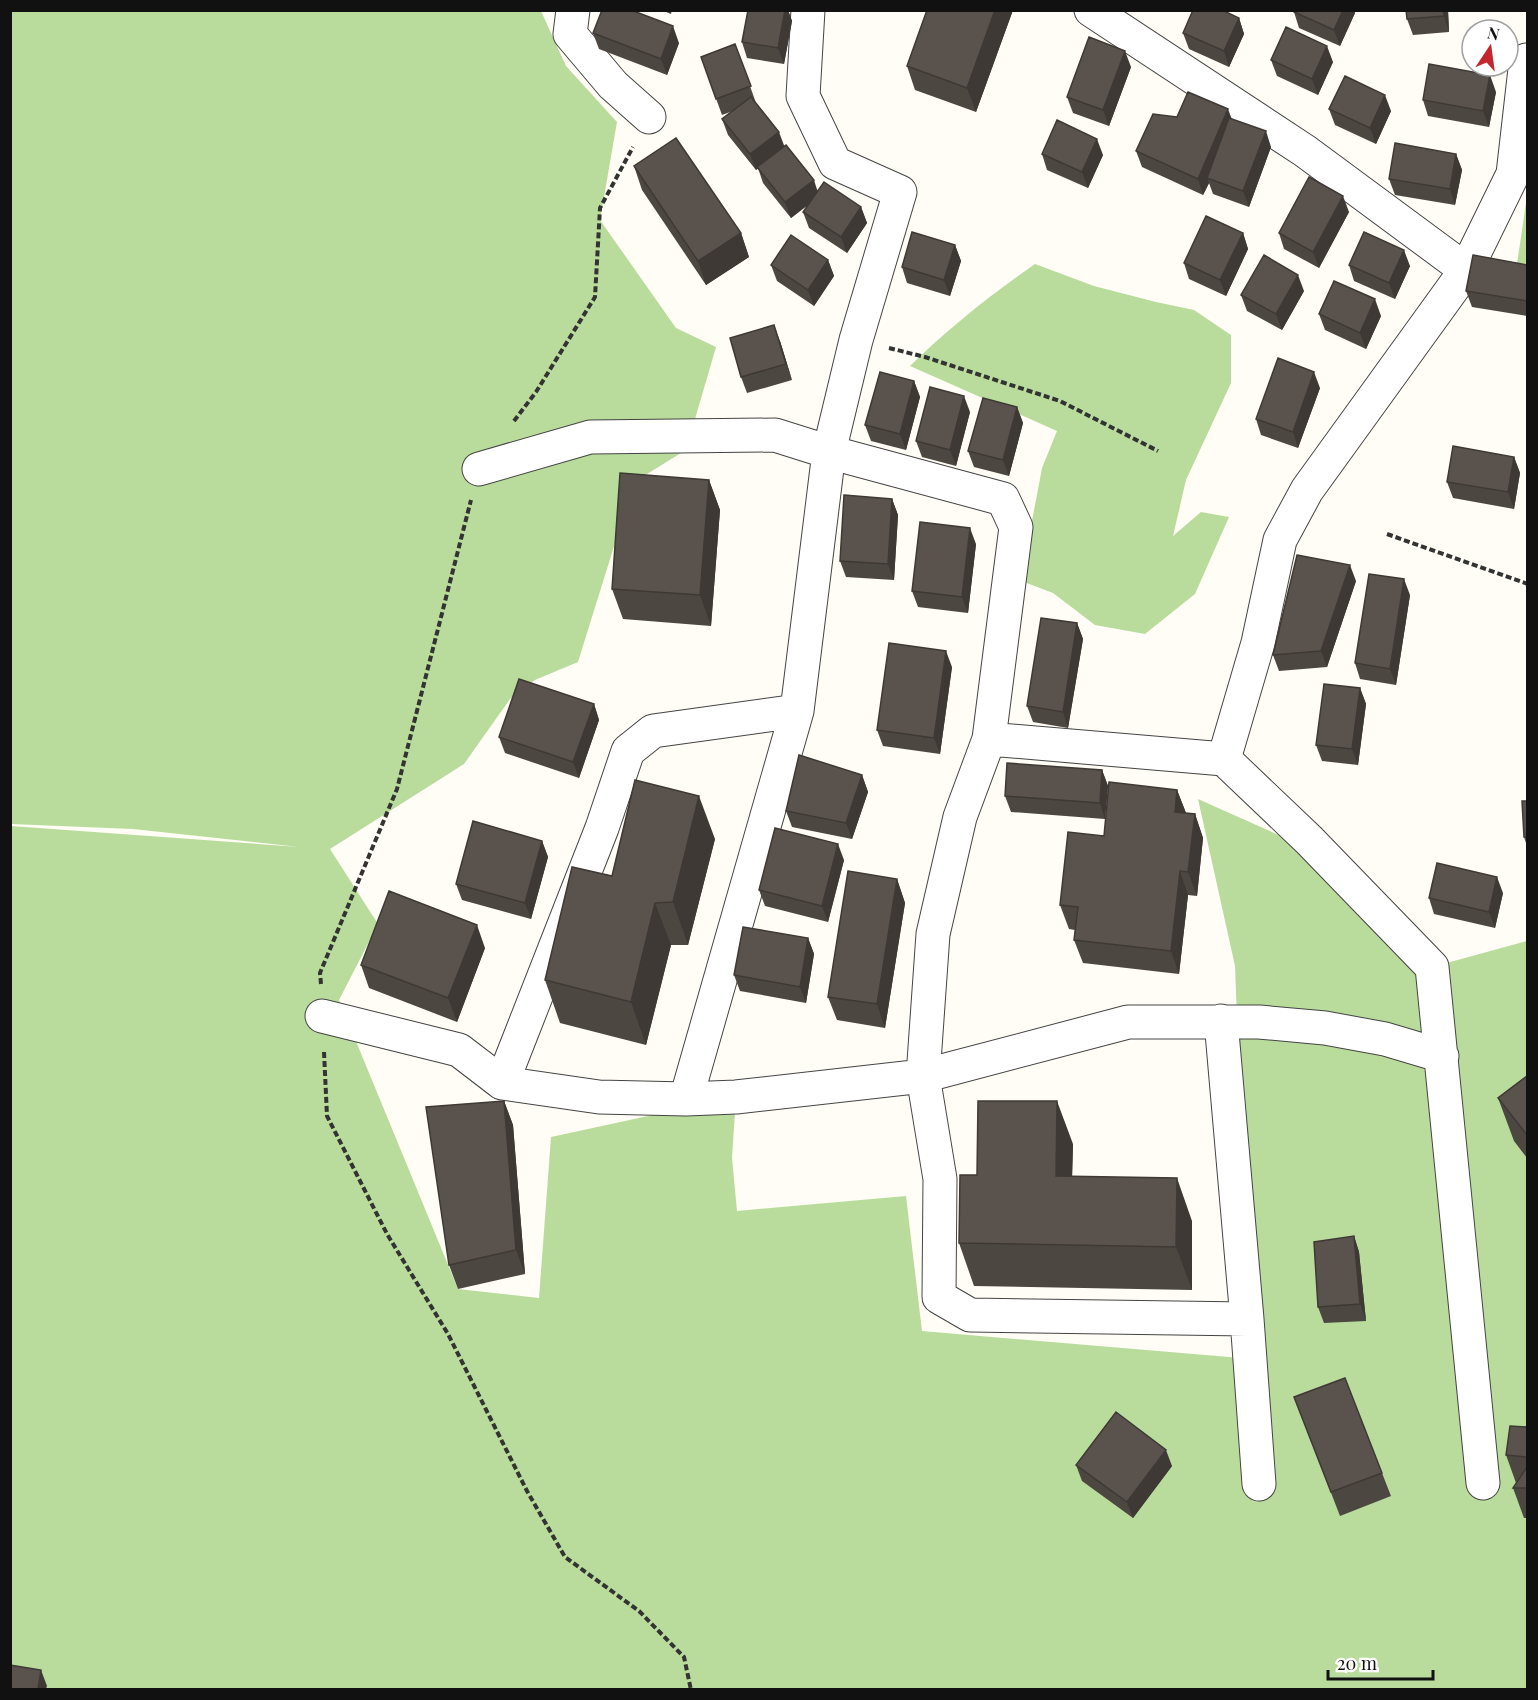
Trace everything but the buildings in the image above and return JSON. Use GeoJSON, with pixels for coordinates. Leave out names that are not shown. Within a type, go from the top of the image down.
{"type":"FeatureCollection","features":[{"type":"Feature","properties":{"kind":"street"},"geometry":{"type":"LineString","coordinates":[[573,10],[570,34],[613,86],[649,117]]}},
{"type":"Feature","properties":{"kind":"street"},"geometry":{"type":"LineString","coordinates":[[686,1099],[797,711],[829,452],[856,340],[900,192],[835,163],[803,96],[808,10]]}},
{"type":"Feature","properties":{"kind":"street"},"geometry":{"type":"LineString","coordinates":[[1092,10],[1305,151],[1466,270]]}},
{"type":"Feature","properties":{"kind":"street"},"geometry":{"type":"LineString","coordinates":[[1224,759],[1258,643],[1280,540],[1307,490],[1466,270],[1513,174],[1526,60]]}},
{"type":"Feature","properties":{"kind":"street"},"geometry":{"type":"LineString","coordinates":[[479,469],[590,437],[775,435],[1003,499],[1016,527],[989,739],[960,817],[933,934],[923,1076],[940,1179],[939,1298],[970,1315],[1247,1319]]}},
{"type":"Feature","properties":{"kind":"street"},"geometry":{"type":"LineString","coordinates":[[502,1083],[602,828],[628,751],[653,731],[797,711]]}},
{"type":"Feature","properties":{"kind":"street"},"geometry":{"type":"LineString","coordinates":[[989,739],[1224,759],[1309,840],[1432,967],[1483,1483]]}},
{"type":"Feature","properties":{"kind":"street"},"geometry":{"type":"LineString","coordinates":[[322,1016],[459,1050],[502,1083],[599,1097],[686,1099],[736,1097],[923,1076],[1128,1022],[1258,1022],[1325,1028],[1385,1039],[1442,1056]]}},
{"type":"Feature","properties":{"kind":"street"},"geometry":{"type":"LineString","coordinates":[[1221,1021],[1259,1484]]}},
{"type":"Feature","properties":{"kind":"path"},"geometry":{"type":"LineString","coordinates":[[649,117],[600,208],[595,297],[536,392],[479,469],[397,789],[320,973],[327,1116],[387,1234],[448,1334],[527,1491],[565,1557],[639,1611],[684,1657],[691,1689]]}},
{"type":"Feature","properties":{"kind":"path"},"geometry":{"type":"LineString","coordinates":[[856,340],[925,357],[1060,401],[1158,451]]}},
{"type":"Feature","properties":{"kind":"path"},"geometry":{"type":"LineString","coordinates":[[1387,534],[1527,584]]}},
{"type":"Feature","properties":{"kind":"green space"},"geometry":{"type":"Polygon","coordinates":[[[11,11],[541,11],[566,66],[617,122],[600,220],[676,328],[716,347],[686,450],[634,482],[578,662],[535,680],[510,699],[464,764],[330,849],[378,924],[339,1000],[458,1289],[539,1298],[551,1137],[736,1097],[732,1158],[737,1211],[906,1196],[922,1331],[1250,1357],[1235,966],[1198,799],[1292,841],[1432,967],[1527,941],[1527,1689],[11,1689],[11,826],[299,847],[133,829],[11,824],[11,11]]]}},
{"type":"Feature","properties":{"kind":"green space"},"geometry":{"type":"Polygon","coordinates":[[[1527,196],[1527,270],[1517,264],[1527,196]]]}},
{"type":"Feature","properties":{"kind":"green space"},"geometry":{"type":"Polygon","coordinates":[[[1035,264],[1094,286],[1194,310],[1231,335],[1231,383],[1186,480],[1173,536],[1201,512],[1229,517],[1195,594],[1145,634],[1095,625],[1053,593],[1024,582],[1042,468],[1057,431],[910,366],[970,312],[1035,264]]]}}]}
